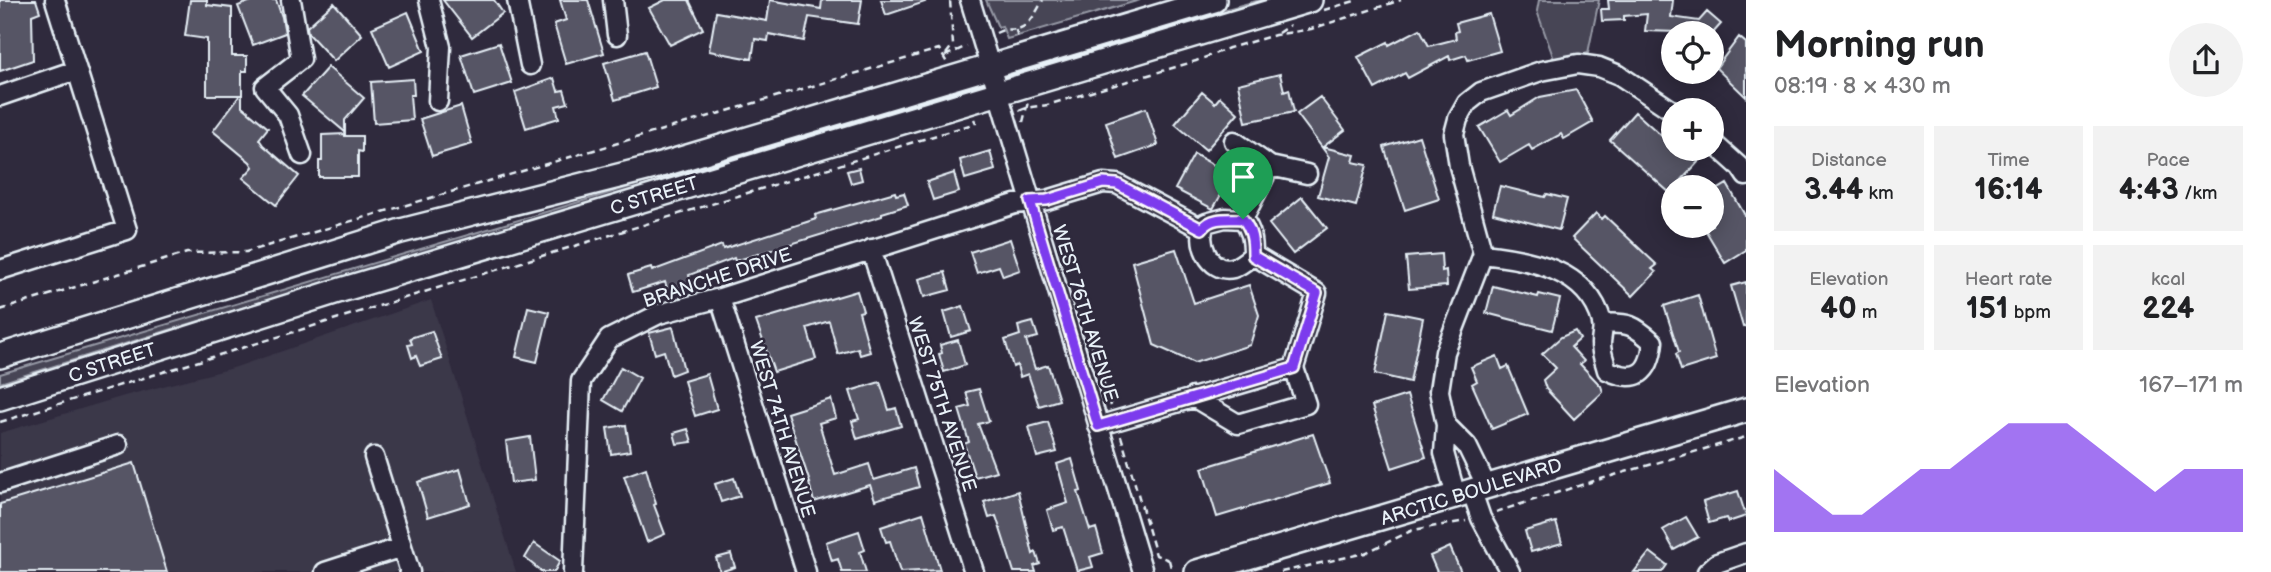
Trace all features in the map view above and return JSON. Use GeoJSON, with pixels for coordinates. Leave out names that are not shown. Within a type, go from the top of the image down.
{"type":"FeatureCollection","features":[{"type":"Feature","properties":{"kind":"main road","name":"C STREET"},"geometry":{"type":"LineString","coordinates":[[0,356],[401,231],[654,167],[1214,0]]}},
{"type":"Feature","properties":{"kind":"main road","name":"C STREET"},"geometry":{"type":"LineString","coordinates":[[0,398],[354,286],[1310,0]]}},
{"type":"Feature","properties":{"kind":"main road","name":"ARCTIC BOULEVARD"},"geometry":{"type":"LineString","coordinates":[[1197,572],[1746,410]]}},
{"type":"Feature","properties":{"kind":"street"},"geometry":{"type":"LineString","coordinates":[[0,270],[127,230],[55,0]]}},
{"type":"Feature","properties":{"kind":"street"},"geometry":{"type":"LineString","coordinates":[[291,0],[301,59],[265,87],[288,114],[302,155]]}},
{"type":"Feature","properties":{"kind":"street"},"geometry":{"type":"LineString","coordinates":[[429,0],[441,47],[438,101]]}},
{"type":"Feature","properties":{"kind":"street"},"geometry":{"type":"LineString","coordinates":[[517,0],[530,65]]}},
{"type":"Feature","properties":{"kind":"street"},"geometry":{"type":"LineString","coordinates":[[613,0],[617,34]]}},
{"type":"Feature","properties":{"kind":"street","name":"WEST 76TH AVENUE"},"geometry":{"type":"LineString","coordinates":[[970,0],[1030,201],[1107,423],[1143,572]]}},
{"type":"Feature","properties":{"kind":"street"},"geometry":{"type":"LineString","coordinates":[[1472,492],[1444,453],[1446,425],[1439,391],[1445,352],[1483,254],[1459,166],[1454,134],[1458,119],[1467,103],[1481,92],[1541,71],[1578,64],[1599,66],[1619,75],[1661,103]]}},
{"type":"Feature","properties":{"kind":"street"},"geometry":{"type":"LineString","coordinates":[[0,96],[76,70]]}},
{"type":"Feature","properties":{"kind":"street"},"geometry":{"type":"LineString","coordinates":[[1234,141],[1270,166],[1307,174]]}},
{"type":"Feature","properties":{"kind":"street"},"geometry":{"type":"LineString","coordinates":[[1724,153],[1746,176]]}},
{"type":"Feature","properties":{"kind":"street"},"geometry":{"type":"LineString","coordinates":[[1243,219],[1270,166]]}},
{"type":"Feature","properties":{"kind":"street","name":"BRANCHE DRIVE"},"geometry":{"type":"LineString","coordinates":[[573,572],[581,381],[610,339],[659,314],[720,298],[1030,201],[1047,200],[1110,183],[1117,184],[1202,229]]}},
{"type":"Feature","properties":{"kind":"street"},"geometry":{"type":"LineString","coordinates":[[1243,219],[1214,220],[1206,223],[1201,239],[1205,251],[1219,267],[1233,268],[1253,256]]}},
{"type":"Feature","properties":{"kind":"street"},"geometry":{"type":"LineString","coordinates":[[1243,219],[1253,240],[1253,256]]}},
{"type":"Feature","properties":{"kind":"street","name":"WEST 75TH AVENUE"},"geometry":{"type":"LineString","coordinates":[[871,249],[974,572]]}},
{"type":"Feature","properties":{"kind":"street"},"geometry":{"type":"LineString","coordinates":[[1483,254],[1525,259],[1565,274],[1590,297],[1602,324]]}},
{"type":"Feature","properties":{"kind":"street"},"geometry":{"type":"LineString","coordinates":[[1193,397],[1238,424],[1306,404],[1294,368],[1317,293],[1253,256]]}},
{"type":"Feature","properties":{"kind":"street","name":"WEST 74TH AVENUE"},"geometry":{"type":"LineString","coordinates":[[720,298],[806,572]]}},
{"type":"Feature","properties":{"kind":"street"},"geometry":{"type":"LineString","coordinates":[[1107,423],[1294,368]]}},
{"type":"Feature","properties":{"kind":"street"},"geometry":{"type":"LineString","coordinates":[[1446,425],[1467,446],[1472,492],[1481,518],[1510,572]]}},
{"type":"Feature","properties":{"kind":"street"},"geometry":{"type":"LineString","coordinates":[[0,482],[118,445]]}},
{"type":"Feature","properties":{"kind":"street"},"geometry":{"type":"LineString","coordinates":[[374,457],[410,572]]}},
{"type":"Feature","properties":{"kind":"street"},"geometry":{"type":"LineString","coordinates":[[325,572],[402,547]]}},
{"type":"Feature","properties":{"kind":"street"},"geometry":{"type":"LineString","coordinates":[[1707,572],[1717,563],[1746,553]]}},
{"type":"Feature","properties":{"kind":"path"},"geometry":{"type":"LineString","coordinates":[[0,310],[187,253],[246,252],[939,49],[944,57],[953,45],[950,0]]}},
{"type":"Feature","properties":{"kind":"path"},"geometry":{"type":"LineString","coordinates":[[1016,30],[1029,22],[1043,0]]}},
{"type":"Feature","properties":{"kind":"path"},"geometry":{"type":"LineString","coordinates":[[1023,124],[1028,106],[1046,105],[1196,61],[1229,48],[1275,35],[1311,29],[1401,0]]}},
{"type":"Feature","properties":{"kind":"path"},"geometry":{"type":"LineString","coordinates":[[0,422],[976,123]]}},
{"type":"Feature","properties":{"kind":"path"},"geometry":{"type":"LineString","coordinates":[[1090,340],[1107,423],[1156,555],[1169,560],[1172,572]]}},
{"type":"Feature","properties":{"kind":"path"},"geometry":{"type":"LineString","coordinates":[[1281,572],[1365,553],[1413,530],[1481,518],[1594,481],[1746,437]]}},
{"type":"Feature","properties":{"kind":"shaded area"},"geometry":{"type":"Polygon","coordinates":[[[986,0],[1140,0],[1007,39],[1002,26],[998,27],[986,0]]]}},
{"type":"Feature","properties":{"kind":"shaded area"},"geometry":{"type":"Polygon","coordinates":[[[1260,0],[1273,0],[1153,36],[1223,10],[1260,0]]]}},
{"type":"Feature","properties":{"kind":"shaded area"},"geometry":{"type":"Polygon","coordinates":[[[1539,0],[1599,0],[1588,53],[1555,62],[1537,11],[1539,0]]]}},
{"type":"Feature","properties":{"kind":"shaded area"},"geometry":{"type":"Polygon","coordinates":[[[845,123],[787,145],[0,383],[0,374],[845,123]]]}},
{"type":"Feature","properties":{"kind":"shaded area"},"geometry":{"type":"Polygon","coordinates":[[[431,300],[516,572],[0,572],[0,433],[124,396],[233,368],[431,300]]]}},
{"type":"Feature","properties":{"kind":"building"},"geometry":{"type":"Polygon","coordinates":[[[0,0],[36,0],[40,12],[32,15],[33,60],[0,71],[0,0]]]}},
{"type":"Feature","properties":{"kind":"building"},"geometry":{"type":"Polygon","coordinates":[[[190,0],[207,0],[207,5],[232,8],[232,56],[247,56],[247,71],[242,71],[242,106],[268,128],[259,139],[263,145],[299,176],[276,205],[243,178],[253,167],[250,162],[213,131],[240,95],[207,95],[207,39],[185,36],[190,0]]]}},
{"type":"Feature","properties":{"kind":"building"},"geometry":{"type":"Polygon","coordinates":[[[254,0],[276,0],[285,33],[253,45],[238,6],[254,0]]]}},
{"type":"Feature","properties":{"kind":"building"},"geometry":{"type":"Polygon","coordinates":[[[443,0],[494,0],[503,13],[472,37],[443,0]]]}},
{"type":"Feature","properties":{"kind":"building"},"geometry":{"type":"Polygon","coordinates":[[[560,0],[588,0],[604,53],[566,64],[554,24],[566,20],[560,0]]]}},
{"type":"Feature","properties":{"kind":"building"},"geometry":{"type":"Polygon","coordinates":[[[665,0],[689,0],[703,29],[670,45],[649,8],[665,0]]]}},
{"type":"Feature","properties":{"kind":"building"},"geometry":{"type":"Polygon","coordinates":[[[770,0],[821,9],[822,0],[862,0],[858,24],[809,17],[804,41],[769,34],[768,41],[755,39],[752,59],[709,51],[716,12],[767,21],[770,0]]]}},
{"type":"Feature","properties":{"kind":"building"},"geometry":{"type":"Polygon","coordinates":[[[881,0],[924,0],[925,2],[886,15],[881,0]]]}},
{"type":"Feature","properties":{"kind":"building"},"geometry":{"type":"Polygon","coordinates":[[[1608,0],[1673,0],[1671,17],[1699,21],[1661,21],[1661,31],[1645,31],[1647,14],[1624,16],[1624,20],[1602,21],[1601,9],[1609,9],[1608,0]]]}},
{"type":"Feature","properties":{"kind":"building"},"geometry":{"type":"Polygon","coordinates":[[[334,3],[362,35],[334,61],[308,33],[307,27],[334,3]]]}},
{"type":"Feature","properties":{"kind":"building"},"geometry":{"type":"Polygon","coordinates":[[[408,12],[424,51],[389,67],[372,28],[408,12]]]}},
{"type":"Feature","properties":{"kind":"building"},"geometry":{"type":"Polygon","coordinates":[[[1707,12],[1718,21],[1699,21],[1707,12]]]}},
{"type":"Feature","properties":{"kind":"building"},"geometry":{"type":"Polygon","coordinates":[[[1489,14],[1500,51],[1468,60],[1466,55],[1450,60],[1449,56],[1408,78],[1405,73],[1375,89],[1358,57],[1420,29],[1429,46],[1456,39],[1456,23],[1489,14]]]}},
{"type":"Feature","properties":{"kind":"building"},"geometry":{"type":"Polygon","coordinates":[[[1739,37],[1746,43],[1746,97],[1724,76],[1724,57],[1739,37]]]}},
{"type":"Feature","properties":{"kind":"building"},"geometry":{"type":"Polygon","coordinates":[[[499,43],[512,83],[474,95],[461,55],[499,43]]]}},
{"type":"Feature","properties":{"kind":"building"},"geometry":{"type":"Polygon","coordinates":[[[645,51],[656,87],[615,100],[604,63],[645,51]]]}},
{"type":"Feature","properties":{"kind":"building"},"geometry":{"type":"Polygon","coordinates":[[[328,67],[364,98],[345,120],[345,132],[302,96],[328,67]]]}},
{"type":"Feature","properties":{"kind":"building"},"geometry":{"type":"Polygon","coordinates":[[[1280,74],[1284,91],[1289,89],[1294,112],[1246,122],[1238,84],[1280,74]]]}},
{"type":"Feature","properties":{"kind":"building"},"geometry":{"type":"Polygon","coordinates":[[[554,78],[558,91],[564,90],[568,103],[556,106],[559,118],[526,128],[515,92],[554,78]]]}},
{"type":"Feature","properties":{"kind":"building"},"geometry":{"type":"Polygon","coordinates":[[[413,79],[414,95],[410,95],[412,120],[374,123],[371,82],[413,79]]]}},
{"type":"Feature","properties":{"kind":"building"},"geometry":{"type":"Polygon","coordinates":[[[1576,90],[1593,122],[1564,139],[1561,134],[1532,150],[1529,145],[1500,162],[1479,127],[1508,110],[1511,115],[1540,97],[1576,90]]]}},
{"type":"Feature","properties":{"kind":"building"},"geometry":{"type":"Polygon","coordinates":[[[1202,92],[1215,103],[1220,97],[1238,113],[1206,150],[1175,124],[1202,92]]]}},
{"type":"Feature","properties":{"kind":"building"},"geometry":{"type":"Polygon","coordinates":[[[1320,97],[1345,130],[1323,147],[1355,155],[1353,162],[1367,165],[1356,206],[1318,196],[1329,157],[1297,114],[1320,97]]]}},
{"type":"Feature","properties":{"kind":"building"},"geometry":{"type":"Polygon","coordinates":[[[461,106],[472,144],[432,156],[420,119],[461,106]]]}},
{"type":"Feature","properties":{"kind":"building"},"geometry":{"type":"Polygon","coordinates":[[[1146,108],[1158,145],[1118,159],[1106,122],[1146,108]]]}},
{"type":"Feature","properties":{"kind":"building"},"geometry":{"type":"Polygon","coordinates":[[[1635,112],[1661,135],[1661,161],[1699,161],[1686,175],[1661,175],[1661,185],[1610,140],[1635,112]]]}},
{"type":"Feature","properties":{"kind":"building"},"geometry":{"type":"Polygon","coordinates":[[[322,135],[362,136],[362,152],[358,151],[358,177],[319,177],[322,135]]]}},
{"type":"Feature","properties":{"kind":"building"},"geometry":{"type":"Polygon","coordinates":[[[1419,136],[1439,199],[1405,210],[1384,147],[1419,136]]]}},
{"type":"Feature","properties":{"kind":"building"},"geometry":{"type":"Polygon","coordinates":[[[990,151],[995,170],[965,179],[960,160],[990,151]]]}},
{"type":"Feature","properties":{"kind":"building"},"geometry":{"type":"Polygon","coordinates":[[[1194,154],[1232,175],[1213,209],[1175,189],[1194,154]]]}},
{"type":"Feature","properties":{"kind":"building"},"geometry":{"type":"Polygon","coordinates":[[[859,168],[862,180],[851,183],[847,171],[859,168]]]}},
{"type":"Feature","properties":{"kind":"building"},"geometry":{"type":"Polygon","coordinates":[[[954,173],[959,192],[933,200],[927,182],[954,173]]]}},
{"type":"Feature","properties":{"kind":"building"},"geometry":{"type":"Polygon","coordinates":[[[1727,184],[1746,217],[1746,250],[1725,263],[1710,238],[1724,238],[1724,186],[1727,184]]]}},
{"type":"Feature","properties":{"kind":"building"},"geometry":{"type":"Polygon","coordinates":[[[1500,186],[1545,197],[1547,194],[1567,199],[1559,230],[1493,213],[1500,186]]]}},
{"type":"Feature","properties":{"kind":"building"},"geometry":{"type":"Polygon","coordinates":[[[895,192],[896,195],[904,193],[908,205],[882,213],[882,216],[735,261],[734,258],[689,275],[691,283],[668,291],[665,282],[633,292],[628,275],[651,268],[652,271],[722,245],[723,249],[816,219],[815,215],[895,192]]]}},
{"type":"Feature","properties":{"kind":"building"},"geometry":{"type":"Polygon","coordinates":[[[1302,197],[1327,228],[1293,254],[1269,224],[1302,197]]]}},
{"type":"Feature","properties":{"kind":"building"},"geometry":{"type":"Polygon","coordinates":[[[1596,213],[1602,219],[1605,216],[1657,265],[1652,269],[1656,272],[1633,296],[1572,238],[1596,213]]]}},
{"type":"Feature","properties":{"kind":"building"},"geometry":{"type":"Polygon","coordinates":[[[1010,239],[1020,270],[1003,276],[999,266],[977,273],[970,252],[1010,239]]]}},
{"type":"Feature","properties":{"kind":"building"},"geometry":{"type":"Polygon","coordinates":[[[1176,249],[1194,303],[1249,285],[1259,315],[1250,345],[1194,363],[1154,345],[1132,262],[1176,249]]]}},
{"type":"Feature","properties":{"kind":"building"},"geometry":{"type":"Polygon","coordinates":[[[1441,254],[1442,271],[1446,270],[1447,286],[1409,289],[1406,257],[1441,254]]]}},
{"type":"Feature","properties":{"kind":"building"},"geometry":{"type":"Polygon","coordinates":[[[945,272],[950,290],[924,297],[919,279],[945,272]]]}},
{"type":"Feature","properties":{"kind":"building"},"geometry":{"type":"Polygon","coordinates":[[[1746,282],[1746,326],[1743,327],[1731,286],[1746,282]]]}},
{"type":"Feature","properties":{"kind":"building"},"geometry":{"type":"Polygon","coordinates":[[[1493,286],[1538,297],[1539,294],[1560,299],[1552,330],[1486,313],[1493,286]]]}},
{"type":"Feature","properties":{"kind":"building"},"geometry":{"type":"Polygon","coordinates":[[[857,291],[863,311],[859,312],[870,352],[860,355],[858,348],[838,354],[829,321],[807,328],[816,359],[774,372],[756,321],[857,291]]]}},
{"type":"Feature","properties":{"kind":"building"},"geometry":{"type":"Polygon","coordinates":[[[1698,295],[1716,359],[1681,370],[1676,354],[1679,352],[1664,306],[1698,295]]]}},
{"type":"Feature","properties":{"kind":"building"},"geometry":{"type":"Polygon","coordinates":[[[963,306],[971,331],[951,337],[944,312],[963,306]]]}},
{"type":"Feature","properties":{"kind":"building"},"geometry":{"type":"Polygon","coordinates":[[[528,307],[549,312],[537,362],[516,357],[528,307]]]}},
{"type":"Feature","properties":{"kind":"building"},"geometry":{"type":"Polygon","coordinates":[[[1388,311],[1423,318],[1410,382],[1375,374],[1388,311]]]}},
{"type":"Feature","properties":{"kind":"building"},"geometry":{"type":"Polygon","coordinates":[[[1033,322],[1038,337],[1026,340],[1035,369],[1048,365],[1059,400],[1039,406],[1028,374],[1020,377],[1017,365],[1013,367],[1005,340],[1020,335],[1018,326],[1033,322]]]}},
{"type":"Feature","properties":{"kind":"building"},"geometry":{"type":"Polygon","coordinates":[[[673,327],[684,370],[671,375],[664,351],[655,354],[649,333],[673,327]]]}},
{"type":"Feature","properties":{"kind":"building"},"geometry":{"type":"Polygon","coordinates":[[[432,331],[442,359],[420,366],[416,356],[412,358],[408,345],[412,344],[410,338],[432,331]]]}},
{"type":"Feature","properties":{"kind":"building"},"geometry":{"type":"Polygon","coordinates":[[[1575,331],[1580,339],[1571,347],[1584,361],[1580,364],[1601,386],[1603,392],[1574,419],[1546,389],[1543,380],[1556,368],[1542,354],[1561,337],[1575,331]]]}},
{"type":"Feature","properties":{"kind":"building"},"geometry":{"type":"Polygon","coordinates":[[[958,340],[965,365],[944,372],[939,354],[942,353],[940,345],[958,340]]]}},
{"type":"Feature","properties":{"kind":"building"},"geometry":{"type":"Polygon","coordinates":[[[1497,356],[1502,369],[1508,366],[1528,414],[1492,429],[1472,384],[1477,381],[1471,367],[1497,356]]]}},
{"type":"Feature","properties":{"kind":"building"},"geometry":{"type":"Polygon","coordinates":[[[621,367],[640,378],[622,411],[603,400],[621,367]]]}},
{"type":"Feature","properties":{"kind":"building"},"geometry":{"type":"Polygon","coordinates":[[[707,374],[717,409],[695,416],[684,381],[707,374]]]}},
{"type":"Feature","properties":{"kind":"building"},"geometry":{"type":"Polygon","coordinates":[[[880,382],[889,410],[896,408],[901,426],[857,439],[852,421],[859,419],[850,391],[880,382]]]}},
{"type":"Feature","properties":{"kind":"building"},"geometry":{"type":"Polygon","coordinates":[[[979,389],[989,421],[978,424],[996,471],[975,477],[964,444],[969,442],[959,409],[970,406],[966,392],[979,389]]]}},
{"type":"Feature","properties":{"kind":"building"},"geometry":{"type":"Polygon","coordinates":[[[1407,395],[1426,457],[1392,468],[1372,406],[1407,395]]]}},
{"type":"Feature","properties":{"kind":"building"},"geometry":{"type":"Polygon","coordinates":[[[831,399],[836,418],[819,423],[835,475],[869,464],[874,480],[914,468],[919,487],[875,500],[870,485],[814,502],[787,413],[831,399]]]}},
{"type":"Feature","properties":{"kind":"building"},"geometry":{"type":"Polygon","coordinates":[[[1048,422],[1057,452],[1037,457],[1029,427],[1048,422]]]}},
{"type":"Feature","properties":{"kind":"building"},"geometry":{"type":"Polygon","coordinates":[[[626,425],[630,451],[611,454],[607,428],[626,425]]]}},
{"type":"Feature","properties":{"kind":"building"},"geometry":{"type":"Polygon","coordinates":[[[688,429],[692,442],[677,444],[674,433],[688,429]]]}},
{"type":"Feature","properties":{"kind":"building"},"geometry":{"type":"Polygon","coordinates":[[[1313,434],[1330,483],[1217,517],[1202,468],[1313,434]]]}},
{"type":"Feature","properties":{"kind":"building"},"geometry":{"type":"Polygon","coordinates":[[[530,437],[535,480],[511,483],[506,441],[530,437]]]}},
{"type":"Feature","properties":{"kind":"building"},"geometry":{"type":"Polygon","coordinates":[[[1072,459],[1081,491],[1078,492],[1090,530],[1096,528],[1103,553],[1090,557],[1093,567],[1077,571],[1063,527],[1053,530],[1047,510],[1068,503],[1057,464],[1072,459]]]}},
{"type":"Feature","properties":{"kind":"building"},"geometry":{"type":"Polygon","coordinates":[[[134,463],[167,572],[0,572],[0,504],[134,463]]]}},
{"type":"Feature","properties":{"kind":"building"},"geometry":{"type":"Polygon","coordinates":[[[646,468],[656,504],[654,505],[665,534],[647,542],[624,476],[646,468]]]}},
{"type":"Feature","properties":{"kind":"building"},"geometry":{"type":"Polygon","coordinates":[[[460,469],[470,504],[428,517],[418,482],[460,469]]]}},
{"type":"Feature","properties":{"kind":"building"},"geometry":{"type":"Polygon","coordinates":[[[734,478],[740,496],[721,502],[715,484],[734,478]]]}},
{"type":"Feature","properties":{"kind":"building"},"geometry":{"type":"Polygon","coordinates":[[[1018,491],[1033,554],[1036,552],[1040,564],[1034,566],[1036,572],[1014,572],[996,516],[989,518],[984,502],[1018,491]]]}},
{"type":"Feature","properties":{"kind":"building"},"geometry":{"type":"Polygon","coordinates":[[[1738,491],[1746,516],[1728,522],[1726,518],[1709,523],[1703,502],[1738,491]]]}},
{"type":"Feature","properties":{"kind":"building"},"geometry":{"type":"Polygon","coordinates":[[[923,513],[940,570],[900,572],[890,541],[886,542],[881,527],[923,513]]]}},
{"type":"Feature","properties":{"kind":"building"},"geometry":{"type":"Polygon","coordinates":[[[1686,517],[1698,537],[1674,550],[1663,530],[1686,517]]]}},
{"type":"Feature","properties":{"kind":"building"},"geometry":{"type":"Polygon","coordinates":[[[1556,522],[1562,543],[1531,552],[1525,531],[1556,522]]]}},
{"type":"Feature","properties":{"kind":"building"},"geometry":{"type":"Polygon","coordinates":[[[859,531],[865,550],[860,552],[866,572],[842,572],[838,559],[832,561],[826,542],[859,531]]]}},
{"type":"Feature","properties":{"kind":"building"},"geometry":{"type":"Polygon","coordinates":[[[534,543],[560,561],[554,572],[542,572],[525,558],[534,543]]]}},
{"type":"Feature","properties":{"kind":"building"},"geometry":{"type":"Polygon","coordinates":[[[1450,547],[1461,572],[1437,572],[1430,556],[1450,547]]]}},
{"type":"Feature","properties":{"kind":"building"},"geometry":{"type":"Polygon","coordinates":[[[1650,552],[1667,565],[1662,572],[1634,572],[1650,552]]]}},
{"type":"Feature","properties":{"kind":"building"},"geometry":{"type":"Polygon","coordinates":[[[731,554],[735,567],[720,572],[716,558],[731,554]]]}},
{"type":"Feature","properties":{"kind":"route"},"geometry":{"type":"LineString","coordinates":[[1110,183],[1117,184],[1202,229],[1206,223],[1214,220],[1243,219],[1253,240],[1253,256],[1317,293],[1294,368],[1098,426],[1030,201],[1047,200],[1110,183]]}}]}
